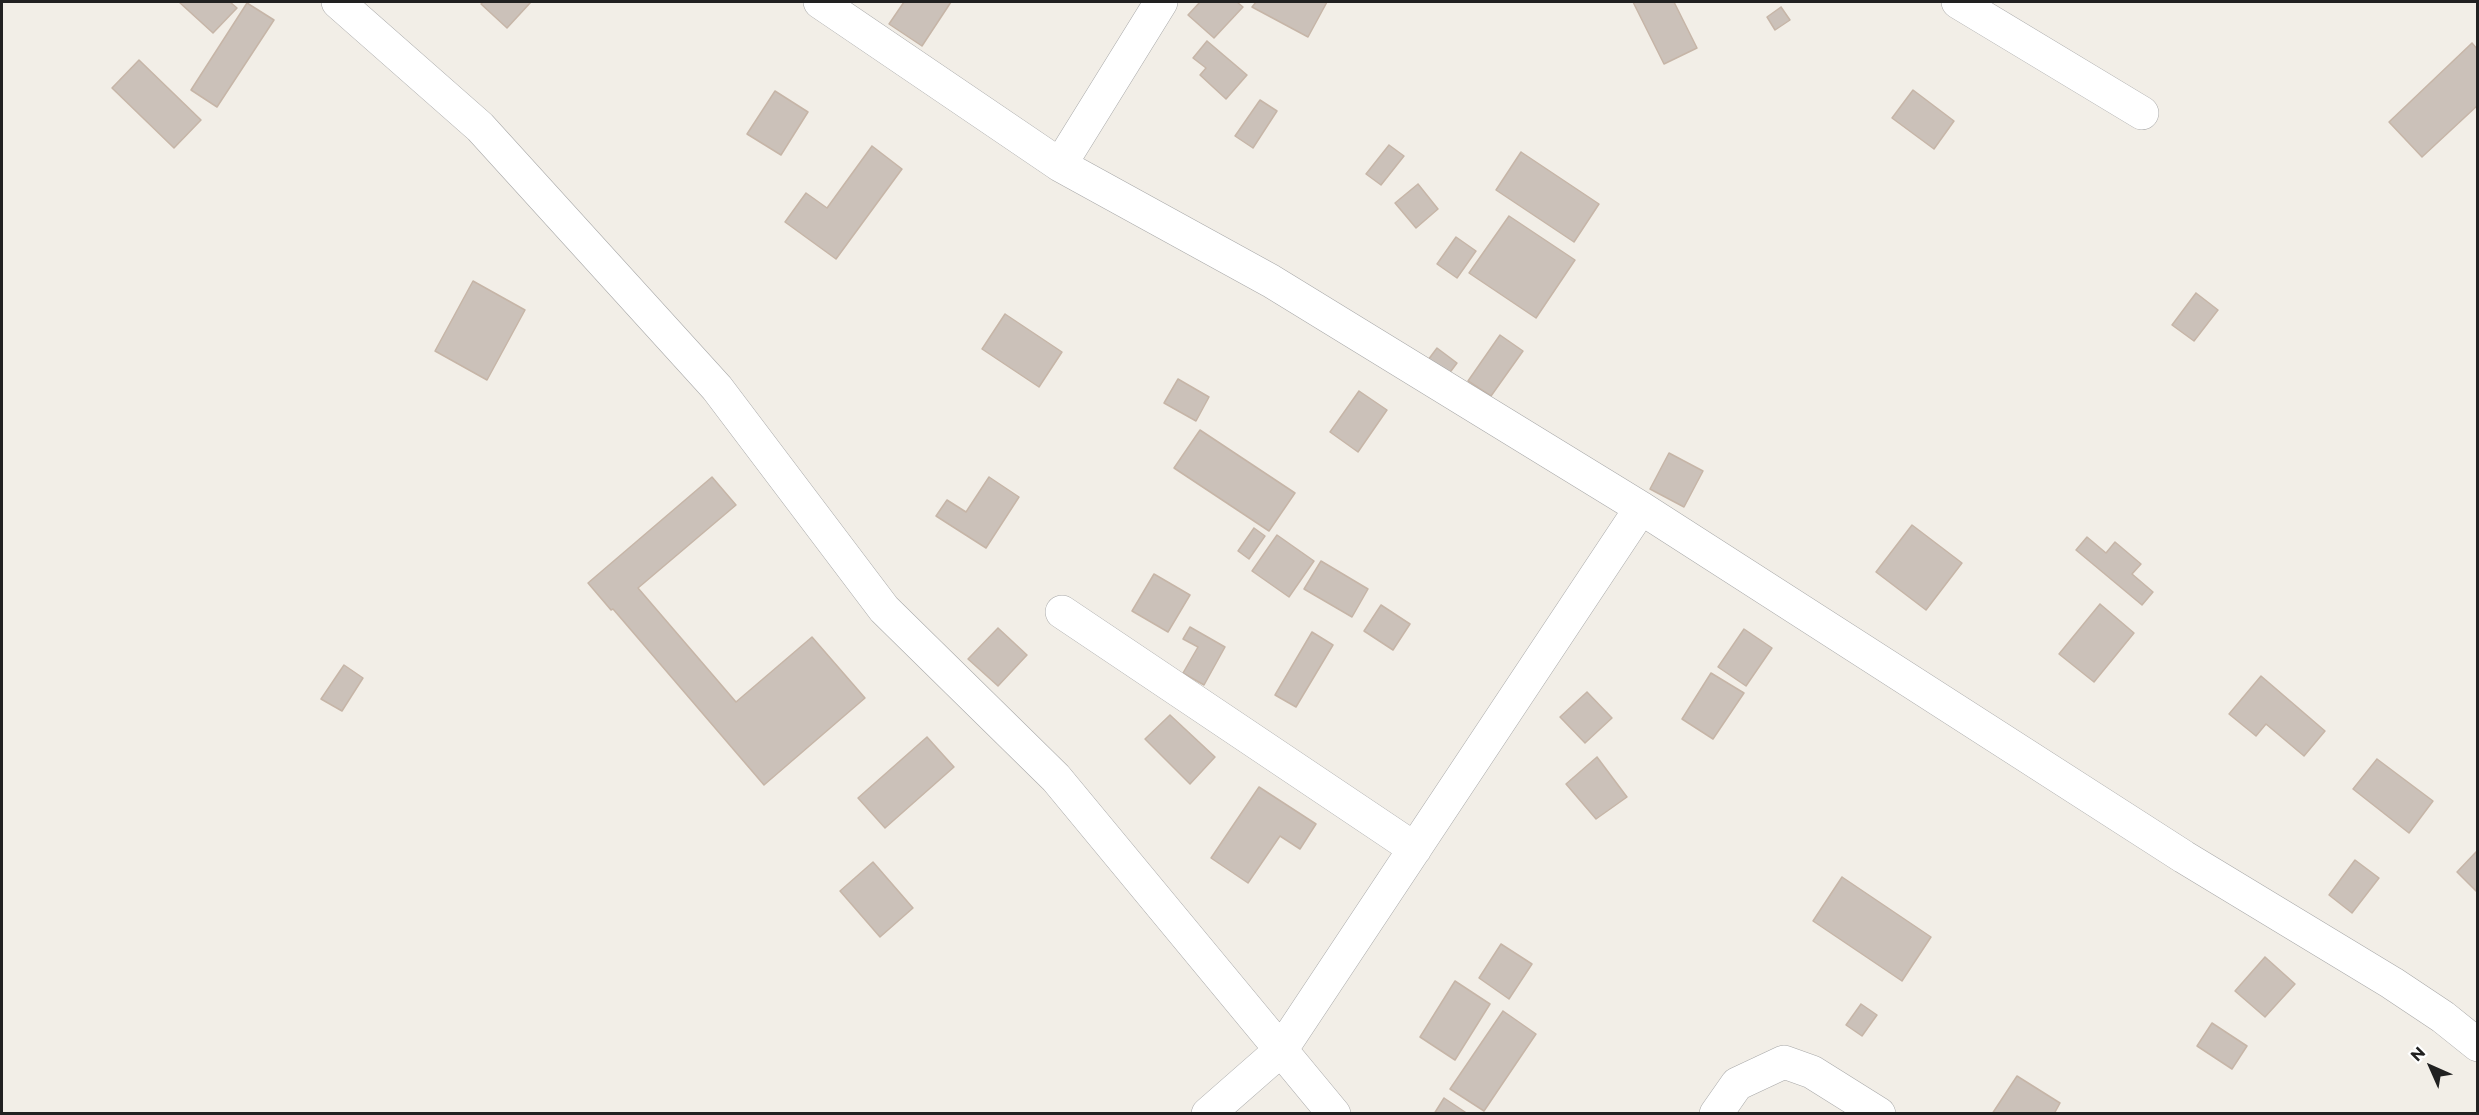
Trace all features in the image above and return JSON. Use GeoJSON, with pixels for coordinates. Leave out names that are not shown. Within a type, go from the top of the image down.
{"type":"FeatureCollection","features":[{"type":"Feature","properties":{"kind":"street"},"geometry":{"type":"LineString","coordinates":[[338,2],[480,128],[717,388],[884,609],[1056,778],[1335,1113]]}},
{"type":"Feature","properties":{"kind":"street"},"geometry":{"type":"LineString","coordinates":[[820,2],[1060,165],[1271,280],[1641,508],[2184,857],[2392,983],[2443,1017],[2478,1045]]}},
{"type":"Feature","properties":{"kind":"street"},"geometry":{"type":"LineString","coordinates":[[1060,165],[1161,2]]}},
{"type":"Feature","properties":{"kind":"street"},"geometry":{"type":"LineString","coordinates":[[1958,2],[2142,113]]}},
{"type":"Feature","properties":{"kind":"street"},"geometry":{"type":"LineString","coordinates":[[1208,1113],[1281,1050],[1641,508]]}},
{"type":"Feature","properties":{"kind":"street"},"geometry":{"type":"LineString","coordinates":[[1062,612],[1415,849]]}},
{"type":"Feature","properties":{"kind":"street"},"geometry":{"type":"LineString","coordinates":[[1716,1113],[1737,1084],[1784,1062],[1812,1072],[1879,1113]]}},
{"type":"Feature","properties":{"kind":"building"},"geometry":{"type":"Polygon","coordinates":[[[179,2],[230,2],[237,8],[213,33],[179,2]]]}},
{"type":"Feature","properties":{"kind":"building"},"geometry":{"type":"Polygon","coordinates":[[[483,2],[531,2],[507,28],[481,4],[483,2]]]}},
{"type":"Feature","properties":{"kind":"building"},"geometry":{"type":"Polygon","coordinates":[[[904,2],[951,2],[922,46],[889,24],[904,2]]]}},
{"type":"Feature","properties":{"kind":"building"},"geometry":{"type":"Polygon","coordinates":[[[1200,2],[1237,2],[1243,7],[1214,38],[1188,15],[1200,2]]]}},
{"type":"Feature","properties":{"kind":"building"},"geometry":{"type":"Polygon","coordinates":[[[1256,2],[1327,2],[1308,37],[1252,7],[1256,2]]]}},
{"type":"Feature","properties":{"kind":"building"},"geometry":{"type":"Polygon","coordinates":[[[1633,2],[1674,2],[1697,48],[1664,64],[1633,2]]]}},
{"type":"Feature","properties":{"kind":"building"},"geometry":{"type":"Polygon","coordinates":[[[247,3],[274,20],[217,107],[191,90],[247,3]]]}},
{"type":"Feature","properties":{"kind":"building"},"geometry":{"type":"Polygon","coordinates":[[[1781,7],[1790,20],[1775,30],[1767,17],[1781,7]]]}},
{"type":"Feature","properties":{"kind":"building"},"geometry":{"type":"Polygon","coordinates":[[[1207,41],[1247,75],[1226,99],[1200,75],[1206,68],[1193,58],[1207,41]]]}},
{"type":"Feature","properties":{"kind":"building"},"geometry":{"type":"Polygon","coordinates":[[[2472,43],[2478,50],[2478,105],[2422,157],[2389,122],[2472,43]]]}},
{"type":"Feature","properties":{"kind":"building"},"geometry":{"type":"Polygon","coordinates":[[[139,60],[201,120],[174,148],[112,88],[139,60]]]}},
{"type":"Feature","properties":{"kind":"building"},"geometry":{"type":"Polygon","coordinates":[[[1913,90],[1954,121],[1934,149],[1892,118],[1913,90]]]}},
{"type":"Feature","properties":{"kind":"building"},"geometry":{"type":"Polygon","coordinates":[[[775,91],[808,112],[781,155],[747,134],[775,91]]]}},
{"type":"Feature","properties":{"kind":"building"},"geometry":{"type":"Polygon","coordinates":[[[1260,100],[1277,111],[1253,148],[1235,136],[1260,100]]]}},
{"type":"Feature","properties":{"kind":"building"},"geometry":{"type":"Polygon","coordinates":[[[1389,145],[1404,156],[1381,185],[1366,174],[1389,145]]]}},
{"type":"Feature","properties":{"kind":"building"},"geometry":{"type":"Polygon","coordinates":[[[872,146],[902,169],[836,259],[785,222],[806,193],[827,208],[872,146]]]}},
{"type":"Feature","properties":{"kind":"building"},"geometry":{"type":"Polygon","coordinates":[[[1521,152],[1599,204],[1574,242],[1496,190],[1521,152]]]}},
{"type":"Feature","properties":{"kind":"building"},"geometry":{"type":"Polygon","coordinates":[[[1418,184],[1438,209],[1416,228],[1395,203],[1418,184]]]}},
{"type":"Feature","properties":{"kind":"building"},"geometry":{"type":"Polygon","coordinates":[[[1509,216],[1575,260],[1536,318],[1469,273],[1509,216]]]}},
{"type":"Feature","properties":{"kind":"building"},"geometry":{"type":"Polygon","coordinates":[[[1456,237],[1476,251],[1457,278],[1437,264],[1456,237]]]}},
{"type":"Feature","properties":{"kind":"building"},"geometry":{"type":"Polygon","coordinates":[[[473,281],[525,310],[487,380],[435,351],[473,281]]]}},
{"type":"Feature","properties":{"kind":"building"},"geometry":{"type":"Polygon","coordinates":[[[2196,293],[2218,310],[2194,341],[2172,325],[2196,293]]]}},
{"type":"Feature","properties":{"kind":"building"},"geometry":{"type":"Polygon","coordinates":[[[1005,314],[1062,352],[1039,387],[982,349],[1005,314]]]}},
{"type":"Feature","properties":{"kind":"building"},"geometry":{"type":"Polygon","coordinates":[[[1500,335],[1523,351],[1491,396],[1468,381],[1500,335]]]}},
{"type":"Feature","properties":{"kind":"building"},"geometry":{"type":"Polygon","coordinates":[[[1437,348],[1457,363],[1448,375],[1428,360],[1437,348]]]}},
{"type":"Feature","properties":{"kind":"building"},"geometry":{"type":"Polygon","coordinates":[[[1178,379],[1209,397],[1196,421],[1164,403],[1178,379]]]}},
{"type":"Feature","properties":{"kind":"building"},"geometry":{"type":"Polygon","coordinates":[[[1359,391],[1387,410],[1358,452],[1330,432],[1359,391]]]}},
{"type":"Feature","properties":{"kind":"building"},"geometry":{"type":"Polygon","coordinates":[[[1200,430],[1295,493],[1269,531],[1174,468],[1200,430]]]}},
{"type":"Feature","properties":{"kind":"building"},"geometry":{"type":"Polygon","coordinates":[[[1669,453],[1703,471],[1684,507],[1650,489],[1669,453]]]}},
{"type":"Feature","properties":{"kind":"building"},"geometry":{"type":"Polygon","coordinates":[[[712,477],[736,505],[638,588],[736,702],[812,637],[865,698],[764,785],[588,583],[712,477]]]}},
{"type":"Feature","properties":{"kind":"building"},"geometry":{"type":"Polygon","coordinates":[[[989,477],[1019,497],[986,548],[936,516],[947,500],[966,512],[989,477]]]}},
{"type":"Feature","properties":{"kind":"building"},"geometry":{"type":"Polygon","coordinates":[[[1912,525],[1962,563],[1926,610],[1876,572],[1912,525]]]}},
{"type":"Feature","properties":{"kind":"building"},"geometry":{"type":"Polygon","coordinates":[[[1254,528],[1265,536],[1249,559],[1238,551],[1254,528]]]}},
{"type":"Feature","properties":{"kind":"building"},"geometry":{"type":"Polygon","coordinates":[[[1277,535],[1314,561],[1289,597],[1252,571],[1277,535]]]}},
{"type":"Feature","properties":{"kind":"building"},"geometry":{"type":"Polygon","coordinates":[[[2087,537],[2106,553],[2115,542],[2141,564],[2132,574],[2153,592],[2142,605],[2076,550],[2087,537]]]}},
{"type":"Feature","properties":{"kind":"building"},"geometry":{"type":"Polygon","coordinates":[[[1321,561],[1368,589],[1352,617],[1304,589],[1321,561]]]}},
{"type":"Feature","properties":{"kind":"building"},"geometry":{"type":"Polygon","coordinates":[[[1154,574],[1190,595],[1168,632],[1132,611],[1154,574]]]}},
{"type":"Feature","properties":{"kind":"building"},"geometry":{"type":"Polygon","coordinates":[[[2100,604],[2134,633],[2094,682],[2059,654],[2100,604]]]}},
{"type":"Feature","properties":{"kind":"building"},"geometry":{"type":"Polygon","coordinates":[[[1381,605],[1410,624],[1393,650],[1364,631],[1381,605]]]}},
{"type":"Feature","properties":{"kind":"building"},"geometry":{"type":"Polygon","coordinates":[[[1190,627],[1225,647],[1204,685],[1183,673],[1198,647],[1183,639],[1190,627]]]}},
{"type":"Feature","properties":{"kind":"building"},"geometry":{"type":"Polygon","coordinates":[[[998,628],[1027,655],[998,686],[968,659],[998,628]]]}},
{"type":"Feature","properties":{"kind":"building"},"geometry":{"type":"Polygon","coordinates":[[[1744,629],[1772,648],[1746,686],[1718,667],[1744,629]]]}},
{"type":"Feature","properties":{"kind":"building"},"geometry":{"type":"Polygon","coordinates":[[[1312,632],[1333,645],[1296,707],[1275,695],[1312,632]]]}},
{"type":"Feature","properties":{"kind":"building"},"geometry":{"type":"Polygon","coordinates":[[[344,665],[363,678],[342,711],[321,699],[344,665]]]}},
{"type":"Feature","properties":{"kind":"building"},"geometry":{"type":"Polygon","coordinates":[[[1711,673],[1744,693],[1713,739],[1682,719],[1711,673]]]}},
{"type":"Feature","properties":{"kind":"building"},"geometry":{"type":"Polygon","coordinates":[[[2261,676],[2325,731],[2304,756],[2266,724],[2256,736],[2229,714],[2261,676]]]}},
{"type":"Feature","properties":{"kind":"building"},"geometry":{"type":"Polygon","coordinates":[[[1587,692],[1612,718],[1585,743],[1560,717],[1587,692]]]}},
{"type":"Feature","properties":{"kind":"building"},"geometry":{"type":"Polygon","coordinates":[[[1170,715],[1215,757],[1190,784],[1145,739],[1170,715]]]}},
{"type":"Feature","properties":{"kind":"building"},"geometry":{"type":"Polygon","coordinates":[[[927,737],[954,767],[885,828],[858,798],[927,737]]]}},
{"type":"Feature","properties":{"kind":"building"},"geometry":{"type":"Polygon","coordinates":[[[1597,757],[1627,797],[1596,819],[1566,784],[1597,757]]]}},
{"type":"Feature","properties":{"kind":"building"},"geometry":{"type":"Polygon","coordinates":[[[2377,759],[2433,801],[2409,833],[2353,789],[2377,759]]]}},
{"type":"Feature","properties":{"kind":"building"},"geometry":{"type":"Polygon","coordinates":[[[1259,787],[1316,824],[1300,849],[1280,836],[1248,883],[1211,858],[1259,787]]]}},
{"type":"Feature","properties":{"kind":"building"},"geometry":{"type":"Polygon","coordinates":[[[2476,852],[2478,854],[2477,892],[2457,872],[2476,852]]]}},
{"type":"Feature","properties":{"kind":"building"},"geometry":{"type":"Polygon","coordinates":[[[2355,860],[2379,878],[2352,913],[2329,895],[2355,860]]]}},
{"type":"Feature","properties":{"kind":"building"},"geometry":{"type":"Polygon","coordinates":[[[873,862],[913,908],[880,937],[840,891],[873,862]]]}},
{"type":"Feature","properties":{"kind":"building"},"geometry":{"type":"Polygon","coordinates":[[[1842,877],[1931,937],[1902,981],[1813,921],[1842,877]]]}},
{"type":"Feature","properties":{"kind":"building"},"geometry":{"type":"Polygon","coordinates":[[[1501,944],[1532,964],[1509,999],[1479,978],[1501,944]]]}},
{"type":"Feature","properties":{"kind":"building"},"geometry":{"type":"Polygon","coordinates":[[[2265,957],[2295,984],[2265,1017],[2235,991],[2265,957]]]}},
{"type":"Feature","properties":{"kind":"building"},"geometry":{"type":"Polygon","coordinates":[[[1455,981],[1490,1004],[1455,1060],[1420,1037],[1455,981]]]}},
{"type":"Feature","properties":{"kind":"building"},"geometry":{"type":"Polygon","coordinates":[[[1861,1004],[1877,1015],[1862,1036],[1846,1025],[1861,1004]]]}},
{"type":"Feature","properties":{"kind":"building"},"geometry":{"type":"Polygon","coordinates":[[[1503,1011],[1536,1034],[1484,1111],[1450,1089],[1503,1011]]]}},
{"type":"Feature","properties":{"kind":"building"},"geometry":{"type":"Polygon","coordinates":[[[2212,1023],[2247,1046],[2232,1069],[2197,1046],[2212,1023]]]}},
{"type":"Feature","properties":{"kind":"building"},"geometry":{"type":"Polygon","coordinates":[[[2017,1076],[2060,1103],[2054,1114],[1992,1114],[2017,1076]]]}},
{"type":"Feature","properties":{"kind":"building"},"geometry":{"type":"Polygon","coordinates":[[[1444,1098],[1468,1114],[1434,1114],[1444,1098]]]}}]}
